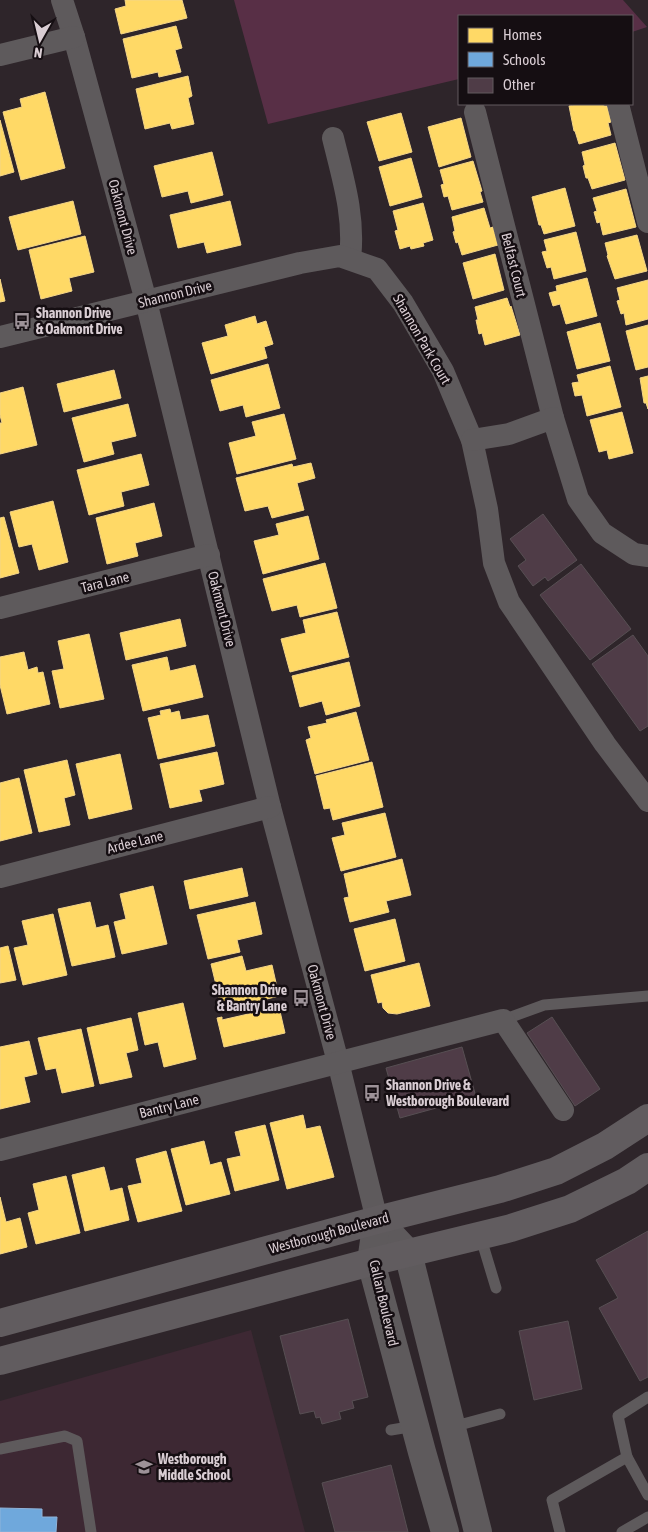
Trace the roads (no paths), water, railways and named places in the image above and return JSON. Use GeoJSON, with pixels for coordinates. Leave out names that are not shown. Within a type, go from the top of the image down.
{"type":"FeatureCollection","features":[{"type":"Feature","properties":{"kind":"main road","name":"Westborough Boulevard"},"geometry":{"type":"LineString","coordinates":[[0,1323],[377,1220],[500,1190],[556,1171],[604,1146],[648,1118]]}},
{"type":"Feature","properties":{"kind":"main road"},"geometry":{"type":"LineString","coordinates":[[0,1361],[371,1262],[511,1228],[570,1209],[627,1181],[648,1167]]}},
{"type":"Feature","properties":{"kind":"street","name":"Oakmont Drive"},"geometry":{"type":"LineString","coordinates":[[62,0],[74,37],[146,301],[270,807],[338,1062],[377,1220]]}},
{"type":"Feature","properties":{"kind":"street"},"geometry":{"type":"LineString","coordinates":[[0,55],[74,37]]}},
{"type":"Feature","properties":{"kind":"street"},"geometry":{"type":"LineString","coordinates":[[618,105],[648,222]]}},
{"type":"Feature","properties":{"kind":"street","name":"Belfast Court"},"geometry":{"type":"LineString","coordinates":[[474,112],[553,418]]}},
{"type":"Feature","properties":{"kind":"street"},"geometry":{"type":"LineString","coordinates":[[333,138],[351,213],[352,239],[350,259]]}},
{"type":"Feature","properties":{"kind":"street","name":"Shannon Drive"},"geometry":{"type":"LineString","coordinates":[[0,337],[300,263],[340,256],[350,259]]}},
{"type":"Feature","properties":{"kind":"street","name":"Shannon Park Court"},"geometry":{"type":"LineString","coordinates":[[350,259],[377,269],[403,304],[443,371],[472,440],[487,509],[494,564],[508,602],[605,744],[648,802]]}},
{"type":"Feature","properties":{"kind":"street"},"geometry":{"type":"LineString","coordinates":[[472,440],[509,434],[553,418],[578,499],[602,533],[634,554],[648,556]]}},
{"type":"Feature","properties":{"kind":"street","name":"Tara Lane"},"geometry":{"type":"LineString","coordinates":[[0,608],[209,555]]}},
{"type":"Feature","properties":{"kind":"street","name":"Ardee Lane"},"geometry":{"type":"LineString","coordinates":[[0,877],[270,807]]}},
{"type":"Feature","properties":{"kind":"street"},"geometry":{"type":"LineString","coordinates":[[503,1020],[563,1110]]}},
{"type":"Feature","properties":{"kind":"street","name":"Bantry Lane"},"geometry":{"type":"LineString","coordinates":[[0,1150],[503,1020]]}},
{"type":"Feature","properties":{"kind":"street"},"geometry":{"type":"LineString","coordinates":[[377,1220],[408,1253],[478,1532]]}},
{"type":"Feature","properties":{"kind":"street","name":"Callan Boulevard"},"geometry":{"type":"LineString","coordinates":[[377,1220],[371,1262],[403,1428],[445,1532]]}},
{"type":"Feature","properties":{"kind":"lane"},"geometry":{"type":"LineString","coordinates":[[503,1020],[544,1005],[648,996]]}},
{"type":"Feature","properties":{"kind":"lane"},"geometry":{"type":"LineString","coordinates":[[480,1235],[496,1288]]}},
{"type":"Feature","properties":{"kind":"lane"},"geometry":{"type":"LineString","coordinates":[[648,1397],[618,1416],[627,1457],[648,1495]]}},
{"type":"Feature","properties":{"kind":"lane"},"geometry":{"type":"LineString","coordinates":[[452,1427],[500,1414]]}},
{"type":"Feature","properties":{"kind":"lane"},"geometry":{"type":"LineString","coordinates":[[0,1449],[65,1436],[77,1440],[91,1532]]}},
{"type":"Feature","properties":{"kind":"lane"},"geometry":{"type":"LineString","coordinates":[[560,1532],[552,1500],[627,1457]]}},
{"type":"Feature","properties":{"kind":"lane"},"geometry":{"type":"LineString","coordinates":[[622,1532],[648,1517]]}},
{"type":"Feature","properties":{"kind":"place","name":"Shannon Drive & Oakmont Drive"},"geometry":{"type":"Point","coordinates":[22,321]}},
{"type":"Feature","properties":{"kind":"place","name":"Shannon Drive & Bantry Lane"},"geometry":{"type":"Point","coordinates":[301,998]}},
{"type":"Feature","properties":{"kind":"place","name":"Shannon Drive & Westborough Boulevard"},"geometry":{"type":"Point","coordinates":[372,1093]}},
{"type":"Feature","properties":{"kind":"place","name":"Westborough Middle School"},"geometry":{"type":"Point","coordinates":[144,1467]}}]}
